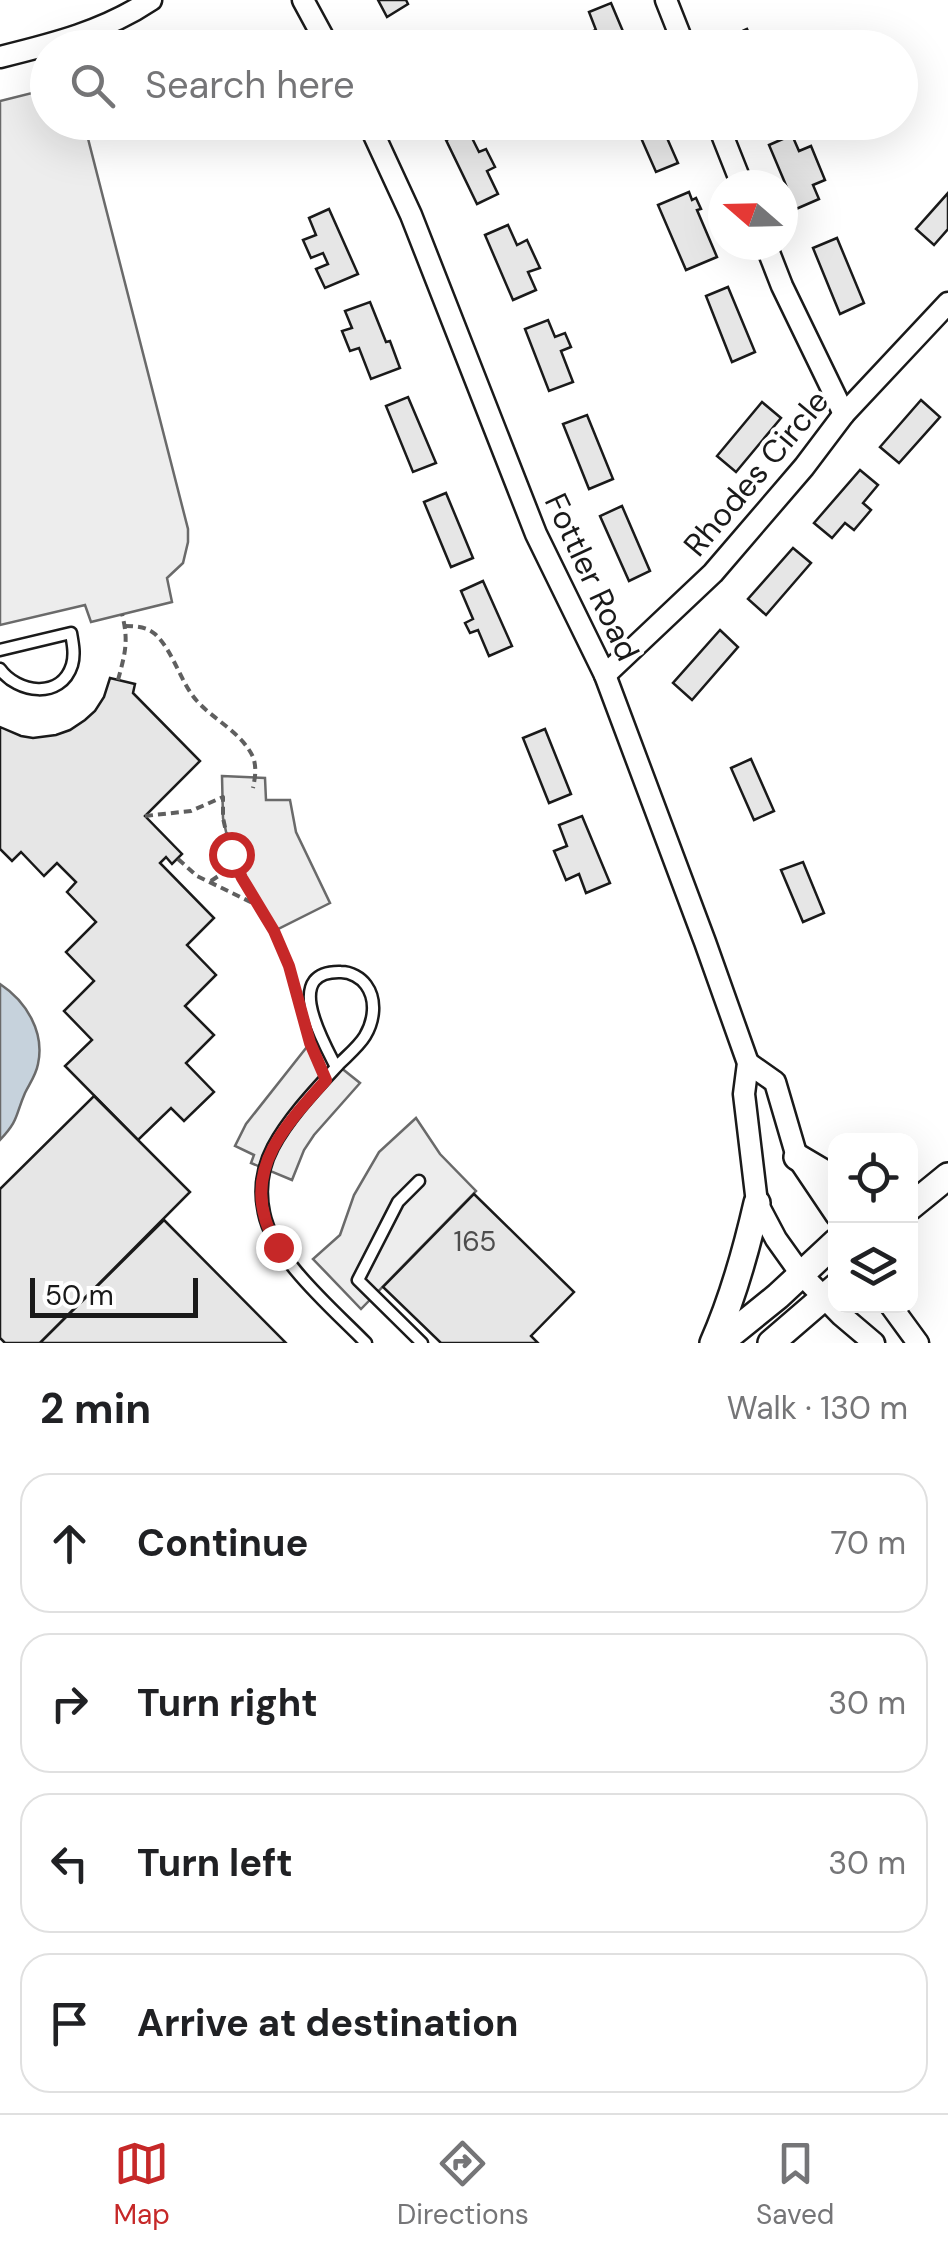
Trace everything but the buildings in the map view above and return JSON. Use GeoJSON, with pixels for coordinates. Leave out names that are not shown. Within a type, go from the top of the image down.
{"type":"FeatureCollection","features":[{"type":"Feature","properties":{"kind":"street"},"geometry":{"type":"LineString","coordinates":[[91,30],[151,0]]}},
{"type":"Feature","properties":{"kind":"street"},"geometry":{"type":"LineString","coordinates":[[303,0],[320,30]]}},
{"type":"Feature","properties":{"kind":"street"},"geometry":{"type":"LineString","coordinates":[[666,0],[678,30]]}},
{"type":"Feature","properties":{"kind":"street"},"geometry":{"type":"LineString","coordinates":[[0,56],[30,49]]}},
{"type":"Feature","properties":{"kind":"street","name":"Fottler Road"},"geometry":{"type":"LineString","coordinates":[[376,140],[411,215],[536,534],[606,675],[748,1063],[744,1094],[756,1202],[801,1274],[828,1291]]}},
{"type":"Feature","properties":{"kind":"street"},"geometry":{"type":"LineString","coordinates":[[723,140],[736,170]]}},
{"type":"Feature","properties":{"kind":"street"},"geometry":{"type":"LineString","coordinates":[[772,260],[844,414]]}},
{"type":"Feature","properties":{"kind":"street","name":"Rhodes Circle"},"geometry":{"type":"LineString","coordinates":[[606,675],[713,573],[844,414],[948,303]]}},
{"type":"Feature","properties":{"kind":"street","name":"Fottler Road"},"geometry":{"type":"LineString","coordinates":[[748,1063],[775,1082],[798,1157],[828,1203]]}},
{"type":"Feature","properties":{"kind":"street"},"geometry":{"type":"LineString","coordinates":[[798,1157],[828,1175]]}},
{"type":"Feature","properties":{"kind":"street"},"geometry":{"type":"LineString","coordinates":[[918,1186],[943,1180]]}},
{"type":"Feature","properties":{"kind":"street"},"geometry":{"type":"LineString","coordinates":[[918,1200],[943,1180]]}},
{"type":"Feature","properties":{"kind":"street"},"geometry":{"type":"LineString","coordinates":[[716,1343],[745,1254],[756,1202]]}},
{"type":"Feature","properties":{"kind":"street"},"geometry":{"type":"LineString","coordinates":[[716,1343],[828,1249]]}},
{"type":"Feature","properties":{"kind":"street"},"geometry":{"type":"LineString","coordinates":[[770,1343],[828,1294]]}},
{"type":"Feature","properties":{"kind":"street","name":"Fottler Road"},"geometry":{"type":"LineString","coordinates":[[848,1313],[874,1343]]}},
{"type":"Feature","properties":{"kind":"street"},"geometry":{"type":"LineString","coordinates":[[896,1313],[918,1343]]}},
{"type":"Feature","properties":{"kind":"lane"},"geometry":{"type":"LineString","coordinates":[[0,650],[71,633],[74,655],[65,679],[41,690],[13,684],[0,668]]}},
{"type":"Feature","properties":{"kind":"lane"},"geometry":{"type":"LineString","coordinates":[[336,1067],[308,1002],[312,986],[320,976],[339,971],[364,981],[371,993],[373,1017],[364,1038],[275,1143],[264,1165],[261,1192],[264,1217],[278,1247],[366,1343]]}},
{"type":"Feature","properties":{"kind":"lane"},"geometry":{"type":"LineString","coordinates":[[418,1181],[398,1202],[358,1280],[422,1343]]}},
{"type":"Feature","properties":{"kind":"path"},"geometry":{"type":"LineString","coordinates":[[118,680],[127,649],[122,614]]}},
{"type":"Feature","properties":{"kind":"path"},"geometry":{"type":"LineString","coordinates":[[125,626],[146,628],[155,635],[199,703],[245,744],[256,770],[252,788]]}},
{"type":"Feature","properties":{"kind":"path"},"geometry":{"type":"LineString","coordinates":[[145,816],[192,811],[222,796],[226,836],[236,864],[281,948],[299,1000]]}},
{"type":"Feature","properties":{"kind":"path"},"geometry":{"type":"LineString","coordinates":[[178,858],[197,876],[258,906]]}},
{"type":"Feature","properties":{"kind":"path"},"geometry":{"type":"LineString","coordinates":[[211,882],[236,864]]}},
{"type":"Feature","properties":{"kind":"shaded area"},"geometry":{"type":"Polygon","coordinates":[[[30,94],[30,140],[88,140],[188,529],[183,563],[167,578],[172,602],[91,622],[85,605],[0,625],[0,101],[30,94]]]}},
{"type":"Feature","properties":{"kind":"shaded area"},"geometry":{"type":"Polygon","coordinates":[[[222,776],[265,778],[266,800],[290,800],[296,832],[330,903],[274,931],[231,854],[223,818],[222,776]]]}},
{"type":"Feature","properties":{"kind":"shaded area"},"geometry":{"type":"Polygon","coordinates":[[[0,984],[18,999],[31,1018],[39,1052],[36,1072],[16,1118],[0,1140],[0,984]]]}},
{"type":"Feature","properties":{"kind":"shaded area"},"geometry":{"type":"Polygon","coordinates":[[[310,1043],[360,1083],[314,1135],[292,1180],[251,1163],[254,1155],[235,1146],[246,1124],[310,1043]]]}},
{"type":"Feature","properties":{"kind":"shaded area"},"geometry":{"type":"Polygon","coordinates":[[[416,1118],[440,1154],[476,1191],[361,1309],[313,1259],[340,1235],[354,1195],[379,1152],[416,1118]]]}},
{"type":"Feature","properties":{"kind":"route"},"geometry":{"type":"LineString","coordinates":[[231,854],[289,966],[310,1043],[326,1080],[275,1143],[264,1165],[264,1217],[278,1247]]}}]}
